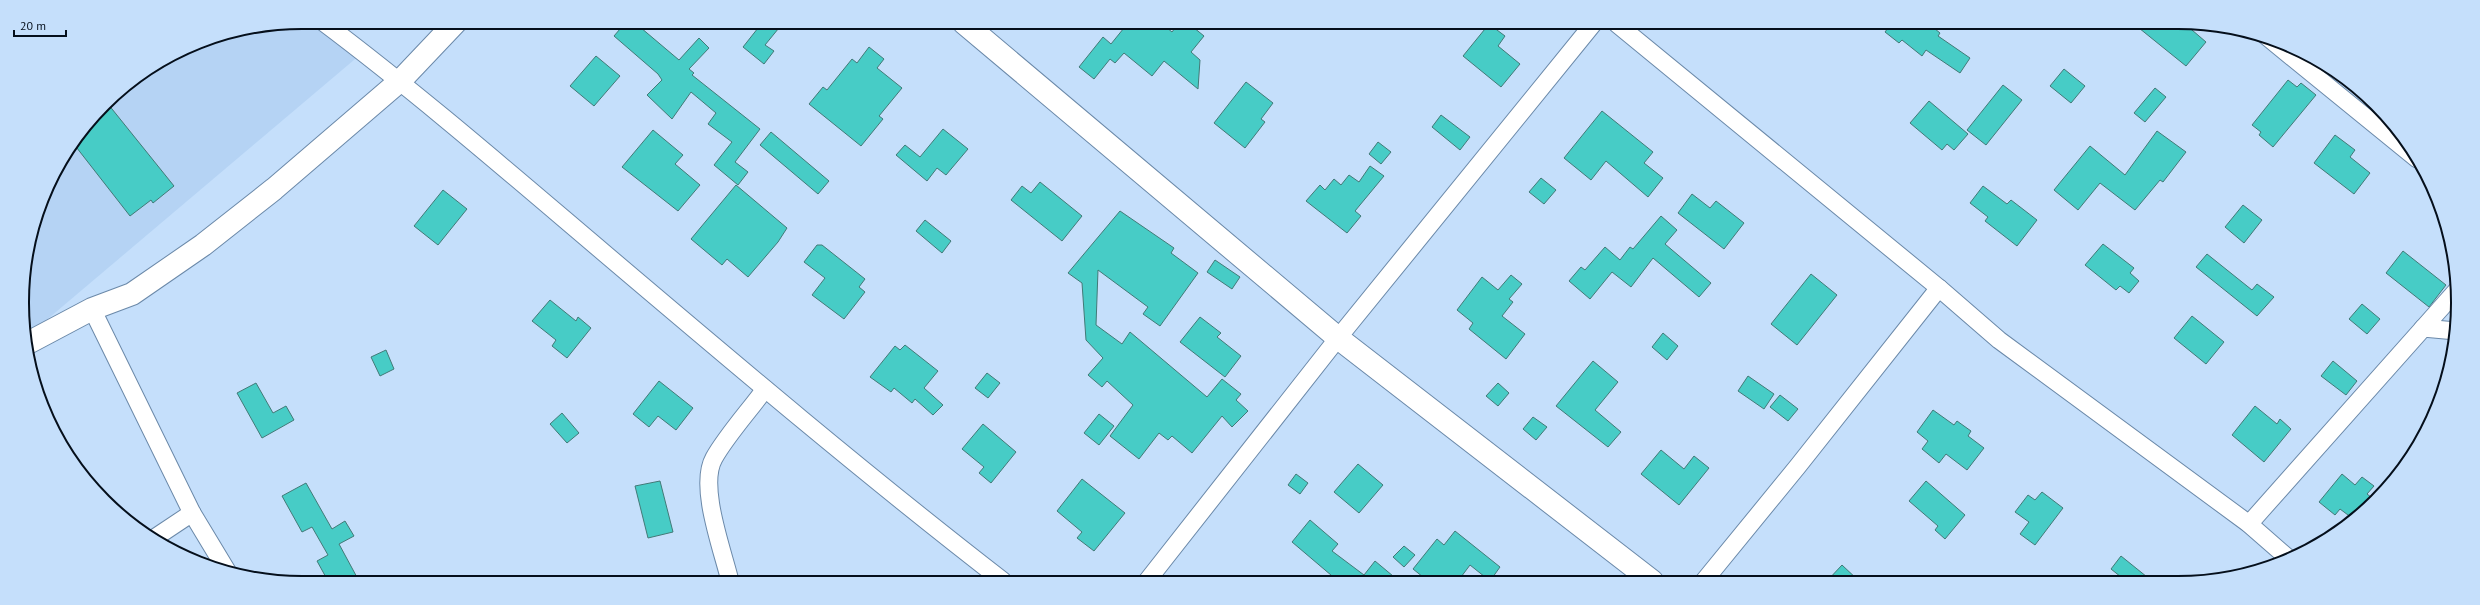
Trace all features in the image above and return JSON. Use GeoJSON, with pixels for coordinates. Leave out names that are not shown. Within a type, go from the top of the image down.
{"type":"FeatureCollection","features":[{"type":"Feature","properties":{"kind":"street"},"geometry":{"type":"LineString","coordinates":[[333,29],[401,80],[765,389],[918,515],[997,576]]}},
{"type":"Feature","properties":{"kind":"street"},"geometry":{"type":"LineString","coordinates":[[32,341],[92,309],[132,294],[203,245],[274,189],[401,80],[449,29]]}},
{"type":"Feature","properties":{"kind":"street"},"geometry":{"type":"LineString","coordinates":[[971,29],[1338,338],[1646,576]]}},
{"type":"Feature","properties":{"kind":"street"},"geometry":{"type":"LineString","coordinates":[[1151,576],[1338,338],[1589,29]]}},
{"type":"Feature","properties":{"kind":"street"},"geometry":{"type":"LineString","coordinates":[[1623,29],[1939,288],[1999,340],[2249,524],[2284,554]]}},
{"type":"Feature","properties":{"kind":"street"},"geometry":{"type":"LineString","coordinates":[[2285,51],[2402,147]]}},
{"type":"Feature","properties":{"kind":"street"},"geometry":{"type":"LineString","coordinates":[[1708,576],[1798,466],[1939,288]]}},
{"type":"Feature","properties":{"kind":"street"},"geometry":{"type":"LineString","coordinates":[[2249,524],[2451,297]]}},
{"type":"Feature","properties":{"kind":"street"},"geometry":{"type":"LineString","coordinates":[[92,309],[192,513],[223,564]]}},
{"type":"Feature","properties":{"kind":"street"},"geometry":{"type":"LineString","coordinates":[[2423,328],[2449,330]]}},
{"type":"Feature","properties":{"kind":"street"},"geometry":{"type":"LineString","coordinates":[[729,576],[710,496],[709,476],[713,459],[765,389]]}},
{"type":"Feature","properties":{"kind":"street"},"geometry":{"type":"LineString","coordinates":[[159,535],[192,513]]}},
{"type":"Feature","properties":{"kind":"shaded area"},"geometry":{"type":"Polygon","coordinates":[[[326,29],[361,54],[31,333],[29,302],[31,267],[38,232],[50,198],[57,182],[75,151],[97,122],[122,97],[151,75],[182,57],[232,38],[249,34],[267,31],[326,29]]]}},
{"type":"Feature","properties":{"kind":"building"},"geometry":{"type":"Polygon","coordinates":[[[620,29],[642,29],[679,60],[699,38],[709,48],[689,69],[694,73],[692,75],[760,129],[735,162],[748,172],[738,185],[714,165],[732,142],[708,124],[716,113],[691,92],[672,119],[647,95],[662,80],[658,74],[614,36],[620,29]]]}},
{"type":"Feature","properties":{"kind":"building"},"geometry":{"type":"Polygon","coordinates":[[[757,29],[778,29],[765,45],[774,51],[764,64],[743,47],[757,29]]]}},
{"type":"Feature","properties":{"kind":"building"},"geometry":{"type":"Polygon","coordinates":[[[1123,29],[1168,29],[1172,32],[1174,29],[1195,29],[1204,36],[1191,52],[1200,60],[1198,89],[1164,61],[1152,76],[1124,53],[1115,63],[1110,59],[1094,79],[1079,67],[1103,37],[1111,44],[1123,29]]]}},
{"type":"Feature","properties":{"kind":"building"},"geometry":{"type":"Polygon","coordinates":[[[1485,29],[1496,29],[1505,36],[1498,46],[1520,64],[1501,87],[1463,56],[1485,29]]]}},
{"type":"Feature","properties":{"kind":"building"},"geometry":{"type":"Polygon","coordinates":[[[1887,29],[1935,29],[1940,33],[1938,36],[1970,58],[1960,73],[1926,50],[1922,56],[1902,40],[1899,43],[1885,32],[1887,29]]]}},
{"type":"Feature","properties":{"kind":"building"},"geometry":{"type":"Polygon","coordinates":[[[2140,29],[2192,30],[2206,42],[2186,66],[2140,29]]]}},
{"type":"Feature","properties":{"kind":"building"},"geometry":{"type":"Polygon","coordinates":[[[869,47],[884,59],[877,68],[902,88],[879,116],[883,119],[861,146],[809,104],[823,87],[827,90],[852,59],[857,63],[869,47]]]}},
{"type":"Feature","properties":{"kind":"building"},"geometry":{"type":"Polygon","coordinates":[[[596,56],[620,76],[594,106],[570,86],[596,56]]]}},
{"type":"Feature","properties":{"kind":"building"},"geometry":{"type":"Polygon","coordinates":[[[2064,69],[2085,86],[2071,103],[2050,86],[2064,69]]]}},
{"type":"Feature","properties":{"kind":"building"},"geometry":{"type":"Polygon","coordinates":[[[2288,80],[2297,87],[2301,83],[2316,95],[2273,147],[2259,135],[2261,132],[2252,125],[2288,80]]]}},
{"type":"Feature","properties":{"kind":"building"},"geometry":{"type":"Polygon","coordinates":[[[1246,82],[1273,103],[1261,119],[1265,122],[1245,148],[1214,123],[1246,82]]]}},
{"type":"Feature","properties":{"kind":"building"},"geometry":{"type":"Polygon","coordinates":[[[2003,85],[2022,100],[1986,145],[1967,130],[2003,85]]]}},
{"type":"Feature","properties":{"kind":"building"},"geometry":{"type":"Polygon","coordinates":[[[2155,88],[2166,97],[2145,122],[2134,113],[2155,88]]]}},
{"type":"Feature","properties":{"kind":"building"},"geometry":{"type":"Polygon","coordinates":[[[1929,101],[1968,134],[1954,150],[1947,144],[1942,150],[1910,123],[1929,101]]]}},
{"type":"Feature","properties":{"kind":"building"},"geometry":{"type":"Polygon","coordinates":[[[111,107],[174,186],[153,203],[151,200],[130,216],[77,148],[97,122],[111,107]]]}},
{"type":"Feature","properties":{"kind":"building"},"geometry":{"type":"Polygon","coordinates":[[[1602,111],[1653,152],[1644,163],[1663,178],[1648,197],[1606,161],[1591,180],[1564,158],[1602,111]]]}},
{"type":"Feature","properties":{"kind":"building"},"geometry":{"type":"Polygon","coordinates":[[[1441,115],[1470,137],[1460,150],[1432,127],[1441,115]]]}},
{"type":"Feature","properties":{"kind":"building"},"geometry":{"type":"Polygon","coordinates":[[[943,129],[968,149],[946,175],[937,168],[927,181],[896,155],[905,145],[920,157],[943,129]]]}},
{"type":"Feature","properties":{"kind":"building"},"geometry":{"type":"Polygon","coordinates":[[[653,130],[683,155],[675,164],[700,185],[678,211],[622,167],[653,130]]]}},
{"type":"Feature","properties":{"kind":"building"},"geometry":{"type":"Polygon","coordinates":[[[2157,131],[2186,152],[2163,182],[2160,180],[2135,210],[2100,183],[2078,210],[2054,190],[2090,146],[2125,175],[2157,131]]]}},
{"type":"Feature","properties":{"kind":"building"},"geometry":{"type":"Polygon","coordinates":[[[771,132],[829,181],[818,194],[760,145],[771,132]]]}},
{"type":"Feature","properties":{"kind":"building"},"geometry":{"type":"Polygon","coordinates":[[[2335,135],[2355,150],[2350,157],[2370,173],[2354,194],[2314,163],[2335,135]]]}},
{"type":"Feature","properties":{"kind":"building"},"geometry":{"type":"Polygon","coordinates":[[[1378,142],[1391,152],[1381,164],[1369,154],[1378,142]]]}},
{"type":"Feature","properties":{"kind":"building"},"geometry":{"type":"Polygon","coordinates":[[[1370,166],[1384,176],[1355,211],[1361,216],[1347,233],[1306,201],[1320,185],[1325,190],[1334,179],[1341,185],[1349,175],[1359,182],[1370,166]]]}},
{"type":"Feature","properties":{"kind":"building"},"geometry":{"type":"Polygon","coordinates":[[[1541,178],[1556,190],[1544,204],[1529,192],[1541,178]]]}},
{"type":"Feature","properties":{"kind":"building"},"geometry":{"type":"Polygon","coordinates":[[[1040,182],[1082,216],[1062,241],[1011,200],[1022,186],[1031,193],[1040,182]]]}},
{"type":"Feature","properties":{"kind":"building"},"geometry":{"type":"Polygon","coordinates":[[[736,185],[787,228],[778,242],[748,277],[727,259],[722,265],[691,239],[736,185]]]}},
{"type":"Feature","properties":{"kind":"building"},"geometry":{"type":"Polygon","coordinates":[[[1983,186],[2007,204],[2011,200],[2037,220],[2017,246],[1985,221],[1988,217],[1970,203],[1983,186]]]}},
{"type":"Feature","properties":{"kind":"building"},"geometry":{"type":"Polygon","coordinates":[[[443,190],[467,209],[438,245],[414,226],[443,190]]]}},
{"type":"Feature","properties":{"kind":"building"},"geometry":{"type":"Polygon","coordinates":[[[1692,194],[1710,208],[1716,201],[1744,223],[1724,249],[1678,213],[1692,194]]]}},
{"type":"Feature","properties":{"kind":"building"},"geometry":{"type":"Polygon","coordinates":[[[2243,205],[2262,220],[2244,243],[2225,227],[2243,205]]]}},
{"type":"Feature","properties":{"kind":"building"},"geometry":{"type":"Polygon","coordinates":[[[1120,211],[1174,248],[1171,253],[1198,273],[1160,326],[1143,314],[1148,307],[1098,270],[1096,325],[1122,344],[1130,332],[1207,397],[1222,379],[1241,394],[1236,400],[1248,411],[1232,427],[1222,416],[1192,453],[1172,436],[1168,440],[1159,433],[1139,459],[1110,436],[1133,405],[1107,381],[1102,387],[1088,375],[1103,358],[1086,340],[1082,283],[1068,273],[1120,211]]]}},
{"type":"Feature","properties":{"kind":"building"},"geometry":{"type":"Polygon","coordinates":[[[1661,216],[1677,230],[1665,244],[1711,283],[1699,297],[1653,258],[1631,287],[1612,272],[1590,299],[1569,281],[1581,267],[1585,270],[1605,247],[1620,260],[1630,247],[1633,249],[1661,216]]]}},
{"type":"Feature","properties":{"kind":"building"},"geometry":{"type":"Polygon","coordinates":[[[925,220],[951,241],[942,253],[916,231],[925,220]]]}},
{"type":"Feature","properties":{"kind":"building"},"geometry":{"type":"Polygon","coordinates":[[[2103,244],[2134,268],[2130,273],[2139,281],[2129,293],[2120,286],[2116,290],[2085,265],[2103,244]]]}},
{"type":"Feature","properties":{"kind":"building"},"geometry":{"type":"Polygon","coordinates":[[[817,245],[822,245],[865,279],[859,287],[865,292],[844,319],[812,295],[825,278],[804,262],[817,245]]]}},
{"type":"Feature","properties":{"kind":"building"},"geometry":{"type":"Polygon","coordinates":[[[2403,251],[2446,285],[2429,307],[2386,273],[2403,251]]]}},
{"type":"Feature","properties":{"kind":"building"},"geometry":{"type":"Polygon","coordinates":[[[2207,254],[2252,290],[2257,284],[2274,297],[2257,316],[2196,267],[2207,254]]]}},
{"type":"Feature","properties":{"kind":"building"},"geometry":{"type":"Polygon","coordinates":[[[1215,260],[1240,277],[1232,289],[1207,272],[1215,260]]]}},
{"type":"Feature","properties":{"kind":"building"},"geometry":{"type":"Polygon","coordinates":[[[1811,274],[1837,295],[1797,345],[1771,324],[1811,274]]]}},
{"type":"Feature","properties":{"kind":"building"},"geometry":{"type":"Polygon","coordinates":[[[1511,275],[1522,284],[1509,299],[1513,302],[1502,316],[1525,334],[1506,359],[1469,329],[1473,323],[1457,310],[1482,277],[1498,290],[1511,275]]]}},
{"type":"Feature","properties":{"kind":"building"},"geometry":{"type":"Polygon","coordinates":[[[550,300],[576,321],[578,317],[591,328],[567,358],[552,346],[556,340],[532,321],[550,300]]]}},
{"type":"Feature","properties":{"kind":"building"},"geometry":{"type":"Polygon","coordinates":[[[2362,304],[2380,319],[2367,334],[2349,319],[2362,304]]]}},
{"type":"Feature","properties":{"kind":"building"},"geometry":{"type":"Polygon","coordinates":[[[2192,316],[2224,342],[2206,364],[2174,338],[2192,316]]]}},
{"type":"Feature","properties":{"kind":"building"},"geometry":{"type":"Polygon","coordinates":[[[1200,317],[1221,333],[1217,337],[1241,356],[1225,377],[1180,342],[1200,317]]]}},
{"type":"Feature","properties":{"kind":"building"},"geometry":{"type":"Polygon","coordinates":[[[1663,333],[1678,346],[1667,360],[1652,347],[1663,333]]]}},
{"type":"Feature","properties":{"kind":"building"},"geometry":{"type":"Polygon","coordinates":[[[905,345],[938,371],[924,388],[943,405],[933,415],[915,399],[912,403],[894,388],[891,392],[870,377],[895,346],[900,350],[905,345]]]}},
{"type":"Feature","properties":{"kind":"building"},"geometry":{"type":"Polygon","coordinates":[[[386,350],[394,369],[380,376],[371,357],[386,350]]]}},
{"type":"Feature","properties":{"kind":"building"},"geometry":{"type":"Polygon","coordinates":[[[1593,361],[1618,382],[1595,410],[1621,432],[1608,447],[1556,406],[1593,361]]]}},
{"type":"Feature","properties":{"kind":"building"},"geometry":{"type":"Polygon","coordinates":[[[2333,361],[2357,381],[2346,395],[2321,376],[2333,361]]]}},
{"type":"Feature","properties":{"kind":"building"},"geometry":{"type":"Polygon","coordinates":[[[987,373],[1000,383],[988,398],[975,388],[987,373]]]}},
{"type":"Feature","properties":{"kind":"building"},"geometry":{"type":"Polygon","coordinates":[[[1748,376],[1774,394],[1764,409],[1738,391],[1748,376]]]}},
{"type":"Feature","properties":{"kind":"building"},"geometry":{"type":"Polygon","coordinates":[[[659,381],[693,408],[676,430],[658,416],[649,427],[633,414],[659,381]]]}},
{"type":"Feature","properties":{"kind":"building"},"geometry":{"type":"Polygon","coordinates":[[[256,383],[273,413],[286,406],[294,420],[262,438],[237,393],[256,383]]]}},
{"type":"Feature","properties":{"kind":"building"},"geometry":{"type":"Polygon","coordinates":[[[1498,383],[1509,393],[1498,406],[1486,396],[1498,383]]]}},
{"type":"Feature","properties":{"kind":"building"},"geometry":{"type":"Polygon","coordinates":[[[1780,395],[1798,409],[1788,421],[1770,407],[1780,395]]]}},
{"type":"Feature","properties":{"kind":"building"},"geometry":{"type":"Polygon","coordinates":[[[2255,406],[2277,424],[2280,419],[2291,429],[2264,462],[2232,435],[2255,406]]]}},
{"type":"Feature","properties":{"kind":"building"},"geometry":{"type":"Polygon","coordinates":[[[1933,410],[1954,425],[1957,421],[1971,431],[1968,436],[1984,448],[1967,470],[1946,454],[1939,463],[1922,449],[1928,441],[1917,432],[1933,410]]]}},
{"type":"Feature","properties":{"kind":"building"},"geometry":{"type":"Polygon","coordinates":[[[562,413],[579,433],[567,443],[550,424],[562,413]]]}},
{"type":"Feature","properties":{"kind":"building"},"geometry":{"type":"Polygon","coordinates":[[[1099,414],[1114,426],[1099,445],[1084,433],[1099,414]]]}},
{"type":"Feature","properties":{"kind":"building"},"geometry":{"type":"Polygon","coordinates":[[[1533,417],[1547,427],[1536,440],[1523,429],[1533,417]]]}},
{"type":"Feature","properties":{"kind":"building"},"geometry":{"type":"Polygon","coordinates":[[[983,424],[1016,452],[991,483],[979,473],[984,467],[962,449],[983,424]]]}},
{"type":"Feature","properties":{"kind":"building"},"geometry":{"type":"Polygon","coordinates":[[[1661,450],[1684,469],[1694,456],[1709,468],[1679,505],[1641,474],[1661,450]]]}},
{"type":"Feature","properties":{"kind":"building"},"geometry":{"type":"Polygon","coordinates":[[[1358,464],[1383,485],[1359,513],[1334,492],[1358,464]]]}},
{"type":"Feature","properties":{"kind":"building"},"geometry":{"type":"Polygon","coordinates":[[[1296,474],[1308,483],[1300,494],[1288,485],[1296,474]]]}},
{"type":"Feature","properties":{"kind":"building"},"geometry":{"type":"Polygon","coordinates":[[[2342,474],[2355,485],[2362,477],[2374,486],[2367,494],[2370,497],[2349,515],[2340,509],[2335,515],[2319,502],[2342,474]]]}},
{"type":"Feature","properties":{"kind":"building"},"geometry":{"type":"Polygon","coordinates":[[[1082,479],[1125,513],[1094,551],[1077,538],[1082,532],[1057,511],[1082,479]]]}},
{"type":"Feature","properties":{"kind":"building"},"geometry":{"type":"Polygon","coordinates":[[[660,481],[673,532],[648,538],[635,486],[660,481]]]}},
{"type":"Feature","properties":{"kind":"building"},"geometry":{"type":"Polygon","coordinates":[[[1926,481],[1965,515],[1945,539],[1935,530],[1938,526],[1909,501],[1926,481]]]}},
{"type":"Feature","properties":{"kind":"building"},"geometry":{"type":"Polygon","coordinates":[[[306,483],[332,529],[345,521],[354,536],[339,544],[356,576],[325,576],[317,561],[328,555],[312,527],[302,532],[282,496],[306,483]]]}},
{"type":"Feature","properties":{"kind":"building"},"geometry":{"type":"Polygon","coordinates":[[[2042,492],[2063,508],[2035,545],[2020,534],[2029,522],[2015,512],[2028,495],[2035,500],[2042,492]]]}},
{"type":"Feature","properties":{"kind":"building"},"geometry":{"type":"Polygon","coordinates":[[[1310,520],[1338,544],[1332,551],[1364,575],[1375,561],[1393,576],[1332,576],[1292,542],[1310,520]]]}},
{"type":"Feature","properties":{"kind":"building"},"geometry":{"type":"Polygon","coordinates":[[[1455,531],[1500,567],[1494,576],[1484,576],[1470,565],[1462,576],[1422,576],[1413,569],[1437,539],[1444,545],[1455,531]]]}},
{"type":"Feature","properties":{"kind":"building"},"geometry":{"type":"Polygon","coordinates":[[[1404,546],[1415,555],[1404,567],[1393,557],[1404,546]]]}},
{"type":"Feature","properties":{"kind":"building"},"geometry":{"type":"Polygon","coordinates":[[[2121,556],[2146,576],[2120,576],[2111,569],[2121,556]]]}},
{"type":"Feature","properties":{"kind":"building"},"geometry":{"type":"Polygon","coordinates":[[[1842,565],[1854,576],[1832,576],[1842,565]]]}}]}
